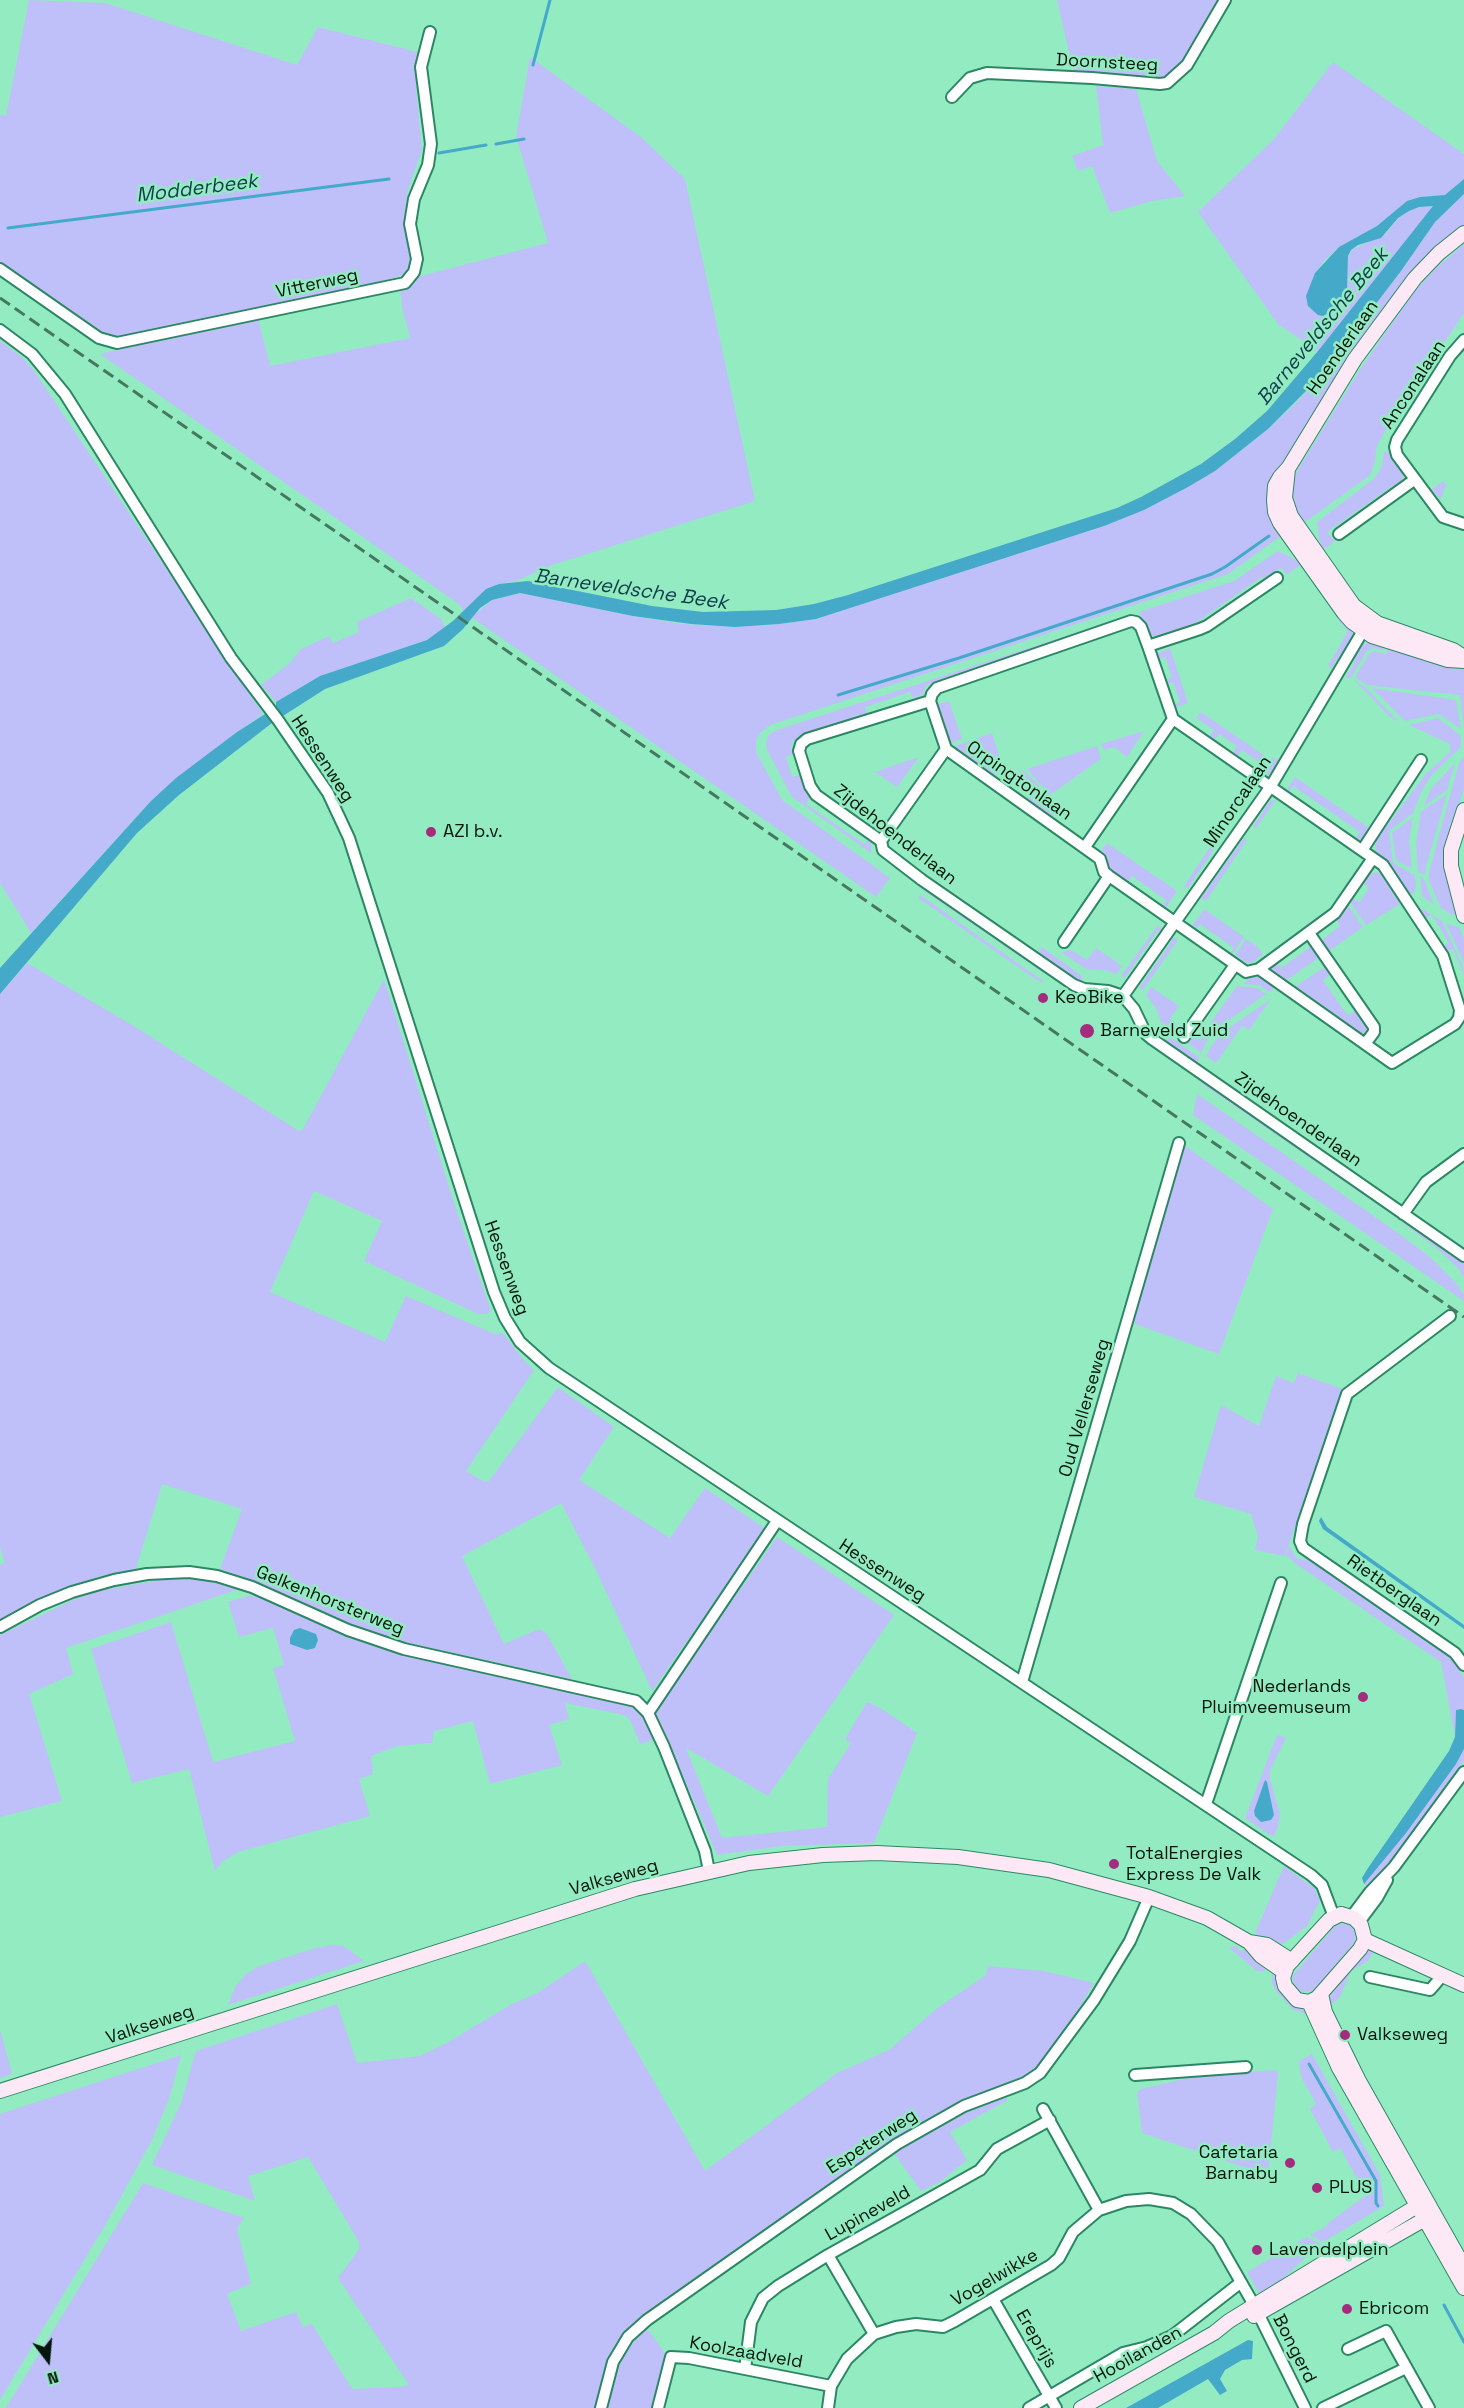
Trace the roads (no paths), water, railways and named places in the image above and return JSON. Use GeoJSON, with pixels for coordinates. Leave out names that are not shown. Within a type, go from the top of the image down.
{"type":"FeatureCollection","features":[{"type":"Feature","properties":{"kind":"main road","name":"Hoenderlaan"},"geometry":{"type":"LineString","coordinates":[[1367,625],[1344,613],[1280,523],[1275,512],[1275,486],[1349,368],[1415,278],[1439,253],[1464,233]]}},
{"type":"Feature","properties":{"kind":"main road"},"geometry":{"type":"LineString","coordinates":[[1367,625],[1392,629],[1453,650],[1464,657]]}},
{"type":"Feature","properties":{"kind":"main road"},"geometry":{"type":"LineString","coordinates":[[1367,625],[1388,641],[1448,660],[1464,662]]}},
{"type":"Feature","properties":{"kind":"main road"},"geometry":{"type":"LineString","coordinates":[[1464,810],[1451,850],[1450,866],[1464,916]]}},
{"type":"Feature","properties":{"kind":"main road","name":"Valkseweg"},"geometry":{"type":"LineString","coordinates":[[0,2091],[624,1893],[749,1863],[863,1853],[958,1857],[1049,1870],[1149,1897],[1207,1918],[1249,1941],[1267,1946],[1288,1967]]}},
{"type":"Feature","properties":{"kind":"main road"},"geometry":{"type":"LineString","coordinates":[[1365,1940],[1360,1949],[1315,1998],[1297,2000],[1288,1992],[1283,1978],[1288,1967],[1334,1917],[1341,1914],[1355,1919],[1365,1940],[1464,1985]]}},
{"type":"Feature","properties":{"kind":"main road"},"geometry":{"type":"LineString","coordinates":[[1315,1998],[1325,2013],[1464,2288]]}},
{"type":"Feature","properties":{"kind":"main road"},"geometry":{"type":"LineString","coordinates":[[1424,2211],[1464,2267]]}},
{"type":"Feature","properties":{"kind":"main road","name":"Hooilanden"},"geometry":{"type":"LineString","coordinates":[[1081,2408],[1214,2333],[1232,2329],[1256,2309],[1424,2211]]}},
{"type":"Feature","properties":{"kind":"street","name":"Doornsteeg"},"geometry":{"type":"LineString","coordinates":[[952,97],[970,78],[987,73],[1167,83],[1187,65],[1225,0]]}},
{"type":"Feature","properties":{"kind":"street","name":"Vitterweg"},"geometry":{"type":"LineString","coordinates":[[0,268],[99,338],[117,343],[405,283],[414,272],[417,259],[410,224],[414,200],[428,165],[431,144],[421,67],[430,32]]}},
{"type":"Feature","properties":{"kind":"street","name":"Hessenweg"},"geometry":{"type":"LineString","coordinates":[[0,330],[32,354],[65,394],[231,658],[271,710],[328,793],[349,838],[494,1292],[512,1329],[534,1357],[1317,1879],[1325,1892],[1334,1917]]}},
{"type":"Feature","properties":{"kind":"street","name":"Anconalaan"},"geometry":{"type":"LineString","coordinates":[[1464,339],[1450,356],[1397,440],[1397,455],[1443,517],[1464,524]]}},
{"type":"Feature","properties":{"kind":"street"},"geometry":{"type":"LineString","coordinates":[[1339,534],[1414,480]]}},
{"type":"Feature","properties":{"kind":"street"},"geometry":{"type":"LineString","coordinates":[[1259,969],[1392,1063],[1455,1024],[1460,1010],[1443,956],[1383,865],[1173,719],[1148,646],[1207,627],[1277,578]]}},
{"type":"Feature","properties":{"kind":"street","name":"Zijdehoenderlaan"},"geometry":{"type":"LineString","coordinates":[[1148,646],[1141,627],[1131,621],[937,688],[930,700],[807,740],[801,744],[799,751],[810,786],[816,795],[881,841],[883,850],[922,880],[1074,985],[1080,988],[1096,988],[1123,996],[1140,1019],[1146,1034],[1152,1039],[1464,1256]]}},
{"type":"Feature","properties":{"kind":"street","name":"Minorcalaan"},"geometry":{"type":"LineString","coordinates":[[1123,996],[1271,786],[1367,625]]}},
{"type":"Feature","properties":{"kind":"street","name":"Orpingtonlaan"},"geometry":{"type":"LineString","coordinates":[[930,700],[946,749],[1085,847],[1100,859],[1102,868],[1109,876],[1235,964]]}},
{"type":"Feature","properties":{"kind":"street"},"geometry":{"type":"LineString","coordinates":[[1085,847],[1173,719]]}},
{"type":"Feature","properties":{"kind":"street"},"geometry":{"type":"LineString","coordinates":[[881,841],[946,749]]}},
{"type":"Feature","properties":{"kind":"street"},"geometry":{"type":"LineString","coordinates":[[1363,849],[1421,760]]}},
{"type":"Feature","properties":{"kind":"street"},"geometry":{"type":"LineString","coordinates":[[1184,1037],[1235,964],[1246,972],[1259,969],[1309,933],[1335,913],[1373,858]]}},
{"type":"Feature","properties":{"kind":"street"},"geometry":{"type":"LineString","coordinates":[[1064,942],[1109,876]]}},
{"type":"Feature","properties":{"kind":"street"},"geometry":{"type":"LineString","coordinates":[[1309,933],[1374,1027],[1374,1032],[1365,1044]]}},
{"type":"Feature","properties":{"kind":"street","name":"Oud Vellerseweg"},"geometry":{"type":"LineString","coordinates":[[1022,1682],[1179,1143]]}},
{"type":"Feature","properties":{"kind":"street"},"geometry":{"type":"LineString","coordinates":[[1403,1214],[1426,1182],[1464,1154]]}},
{"type":"Feature","properties":{"kind":"street","name":"Rietberglaan"},"geometry":{"type":"LineString","coordinates":[[1450,1316],[1347,1394],[1303,1524],[1300,1541],[1303,1548],[1455,1653],[1464,1665]]}},
{"type":"Feature","properties":{"kind":"street"},"geometry":{"type":"LineString","coordinates":[[709,1871],[705,1851],[648,1713],[777,1521]]}},
{"type":"Feature","properties":{"kind":"street","name":"Gelkenhorsterweg"},"geometry":{"type":"LineString","coordinates":[[0,1627],[40,1605],[72,1592],[114,1580],[147,1574],[198,1573],[252,1587],[348,1630],[404,1649],[636,1701],[648,1713]]}},
{"type":"Feature","properties":{"kind":"street"},"geometry":{"type":"LineString","coordinates":[[1206,1804],[1281,1583]]}},
{"type":"Feature","properties":{"kind":"street"},"geometry":{"type":"LineString","coordinates":[[1355,1919],[1377,1898],[1394,1867],[1464,1772]]}},
{"type":"Feature","properties":{"kind":"street","name":"Espeterweg"},"geometry":{"type":"LineString","coordinates":[[601,2408],[613,2362],[628,2337],[647,2320],[897,2144],[964,2106],[1025,2083],[1040,2073],[1094,2000],[1130,1941],[1149,1897]]}},
{"type":"Feature","properties":{"kind":"street"},"geometry":{"type":"LineString","coordinates":[[1370,1977],[1430,1990],[1442,1976]]}},
{"type":"Feature","properties":{"kind":"street"},"geometry":{"type":"LineString","coordinates":[[1135,2075],[1246,2067]]}},
{"type":"Feature","properties":{"kind":"street"},"geometry":{"type":"LineString","coordinates":[[1043,2109],[1099,2210]]}},
{"type":"Feature","properties":{"kind":"street","name":"Lupineveld"},"geometry":{"type":"LineString","coordinates":[[745,2369],[752,2322],[763,2298],[828,2254],[980,2170],[997,2149],[1050,2120]]}},
{"type":"Feature","properties":{"kind":"street","name":"Vogelwikke"},"geometry":{"type":"LineString","coordinates":[[828,2408],[831,2386],[848,2359],[873,2334],[916,2324],[944,2327],[1052,2265],[1059,2258],[1073,2232],[1099,2210],[1126,2201],[1149,2199],[1173,2203],[1191,2214],[1218,2242],[1256,2309]]}},
{"type":"Feature","properties":{"kind":"street"},"geometry":{"type":"LineString","coordinates":[[828,2254],[873,2334]]}},
{"type":"Feature","properties":{"kind":"street","name":"Ereprijs"},"geometry":{"type":"LineString","coordinates":[[1029,2408],[1123,2353],[1147,2347],[1173,2336],[1240,2283]]}},
{"type":"Feature","properties":{"kind":"street","name":"Ereprijs"},"geometry":{"type":"LineString","coordinates":[[993,2299],[1056,2408]]}},
{"type":"Feature","properties":{"kind":"street","name":"Bongerd"},"geometry":{"type":"LineString","coordinates":[[1256,2309],[1305,2408]]}},
{"type":"Feature","properties":{"kind":"street"},"geometry":{"type":"LineString","coordinates":[[1348,2349],[1386,2331],[1429,2408]]}},
{"type":"Feature","properties":{"kind":"street","name":"Koolzaadveld"},"geometry":{"type":"LineString","coordinates":[[658,2408],[671,2358],[689,2358],[831,2386]]}},
{"type":"Feature","properties":{"kind":"street"},"geometry":{"type":"LineString","coordinates":[[1323,2408],[1406,2368]]}},
{"type":"Feature","properties":{"kind":"waterway","name":"Modderbeek"},"geometry":{"type":"LineString","coordinates":[[533,65],[550,0]]}},
{"type":"Feature","properties":{"kind":"waterway","name":"Modderbeek"},"geometry":{"type":"LineString","coordinates":[[496,144],[524,139]]}},
{"type":"Feature","properties":{"kind":"waterway","name":"Modderbeek"},"geometry":{"type":"LineString","coordinates":[[439,153],[486,145]]}},
{"type":"Feature","properties":{"kind":"waterway","name":"Modderbeek"},"geometry":{"type":"LineString","coordinates":[[8,228],[389,179]]}},
{"type":"Feature","properties":{"kind":"waterway"},"geometry":{"type":"LineString","coordinates":[[838,695],[959,658],[1212,574],[1269,536]]}},
{"type":"Feature","properties":{"kind":"waterway"},"geometry":{"type":"LineString","coordinates":[[1309,2064],[1376,2181],[1378,2206]]}},
{"type":"Feature","properties":{"kind":"waterway"},"geometry":{"type":"LineString","coordinates":[[1444,2305],[1464,2342]]}},
{"type":"Feature","properties":{"kind":"railway"},"geometry":{"type":"LineString","coordinates":[[0,298],[1464,1317]]}},
{"type":"Feature","properties":{"kind":"place","name":"AZI b.v."},"geometry":{"type":"Point","coordinates":[431,832]}},
{"type":"Feature","properties":{"kind":"place","name":"KeoBike"},"geometry":{"type":"Point","coordinates":[1043,998]}},
{"type":"Feature","properties":{"kind":"place","name":"Barneveld Zuid"},"geometry":{"type":"Point","coordinates":[1087,1031]}},
{"type":"Feature","properties":{"kind":"place","name":"Nederlands Pluimveemuseum"},"geometry":{"type":"Point","coordinates":[1363,1697]}},
{"type":"Feature","properties":{"kind":"place","name":"TotalEnergies Express De Valk"},"geometry":{"type":"Point","coordinates":[1114,1864]}},
{"type":"Feature","properties":{"kind":"place","name":"Valkseweg"},"geometry":{"type":"Point","coordinates":[1345,2035]}},
{"type":"Feature","properties":{"kind":"place","name":"Cafetaria Barnaby"},"geometry":{"type":"Point","coordinates":[1290,2163]}},
{"type":"Feature","properties":{"kind":"place","name":"PLUS"},"geometry":{"type":"Point","coordinates":[1317,2188]}},
{"type":"Feature","properties":{"kind":"place","name":"Lavendelplein"},"geometry":{"type":"Point","coordinates":[1257,2250]}},
{"type":"Feature","properties":{"kind":"place","name":"Ebricom"},"geometry":{"type":"Point","coordinates":[1347,2309]}},
{"type":"Feature","properties":{"kind":"water label","name":"Barneveldsche Beek"},"geometry":{"type":"Point","coordinates":[1323,327]}},
{"type":"Feature","properties":{"kind":"water label","name":"Barneveldsche Beek"},"geometry":{"type":"Point","coordinates":[631,590]}}]}
